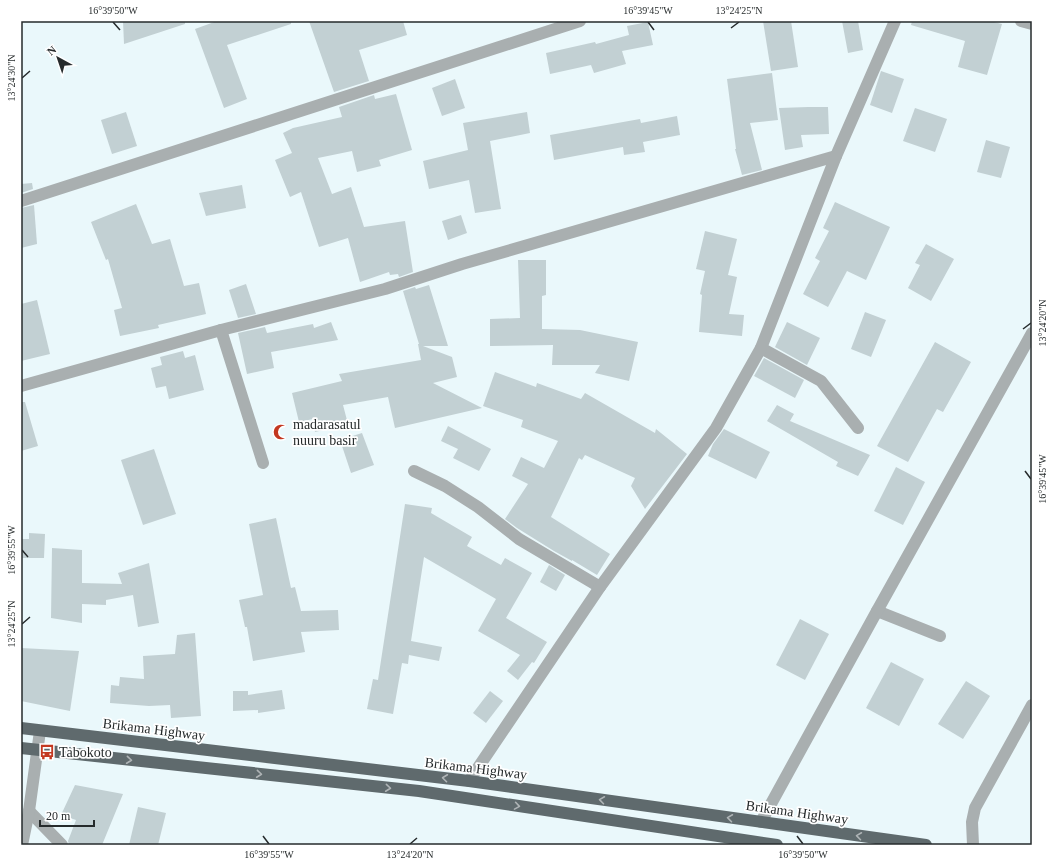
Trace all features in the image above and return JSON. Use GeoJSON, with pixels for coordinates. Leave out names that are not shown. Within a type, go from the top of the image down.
{"type":"FeatureCollection","features":[{"type":"Feature","properties":{"kind":"highway","name":"Brikama Highway"},"geometry":{"type":"LineString","coordinates":[[21,728],[469,781],[926,845]]}},
{"type":"Feature","properties":{"kind":"highway"},"geometry":{"type":"LineString","coordinates":[[21,748],[419,791],[777,845]]}},
{"type":"Feature","properties":{"kind":"street"},"geometry":{"type":"LineString","coordinates":[[21,201],[580,21]]}},
{"type":"Feature","properties":{"kind":"street"},"geometry":{"type":"LineString","coordinates":[[469,781],[600,587],[716,428],[761,348],[836,156],[895,21]]}},
{"type":"Feature","properties":{"kind":"street"},"geometry":{"type":"LineString","coordinates":[[1021,21],[1032,24]]}},
{"type":"Feature","properties":{"kind":"street"},"geometry":{"type":"LineString","coordinates":[[21,386],[221,330],[385,289],[462,264],[836,156]]}},
{"type":"Feature","properties":{"kind":"street"},"geometry":{"type":"LineString","coordinates":[[221,330],[263,463]]}},
{"type":"Feature","properties":{"kind":"street"},"geometry":{"type":"LineString","coordinates":[[761,822],[877,610],[1032,334]]}},
{"type":"Feature","properties":{"kind":"street"},"geometry":{"type":"LineString","coordinates":[[761,348],[821,381],[858,428]]}},
{"type":"Feature","properties":{"kind":"street"},"geometry":{"type":"LineString","coordinates":[[414,471],[445,486],[478,507],[519,539],[600,587]]}},
{"type":"Feature","properties":{"kind":"street"},"geometry":{"type":"LineString","coordinates":[[877,610],[940,636]]}},
{"type":"Feature","properties":{"kind":"street"},"geometry":{"type":"LineString","coordinates":[[973,845],[972,822],[975,808],[1032,705]]}},
{"type":"Feature","properties":{"kind":"street"},"geometry":{"type":"LineString","coordinates":[[22,845],[29,811],[40,731]]}},
{"type":"Feature","properties":{"kind":"street"},"geometry":{"type":"LineString","coordinates":[[29,811],[62,845]]}},
{"type":"Feature","properties":{"kind":"building"},"geometry":{"type":"Polygon","coordinates":[[[123,21],[185,21],[185,24],[124,44],[123,21]]]}},
{"type":"Feature","properties":{"kind":"building"},"geometry":{"type":"Polygon","coordinates":[[[217,21],[291,21],[291,24],[227,45],[247,99],[224,108],[195,29],[217,21]]]}},
{"type":"Feature","properties":{"kind":"building"},"geometry":{"type":"Polygon","coordinates":[[[309,21],[403,21],[407,35],[359,50],[369,81],[334,92],[309,21]]]}},
{"type":"Feature","properties":{"kind":"building"},"geometry":{"type":"Polygon","coordinates":[[[763,21],[791,21],[798,67],[771,71],[763,21]]]}},
{"type":"Feature","properties":{"kind":"building"},"geometry":{"type":"Polygon","coordinates":[[[842,21],[858,21],[863,50],[848,53],[842,21]]]}},
{"type":"Feature","properties":{"kind":"building"},"geometry":{"type":"Polygon","coordinates":[[[912,21],[990,21],[1002,24],[987,75],[958,67],[965,41],[911,25],[912,21]]]}},
{"type":"Feature","properties":{"kind":"building"},"geometry":{"type":"Polygon","coordinates":[[[648,22],[653,45],[622,51],[626,64],[594,73],[591,65],[550,74],[546,53],[595,42],[596,44],[629,35],[627,26],[648,22]]]}},
{"type":"Feature","properties":{"kind":"building"},"geometry":{"type":"Polygon","coordinates":[[[881,71],[904,79],[892,113],[870,105],[881,71]]]}},
{"type":"Feature","properties":{"kind":"building"},"geometry":{"type":"Polygon","coordinates":[[[772,73],[778,120],[750,123],[762,170],[742,175],[735,149],[727,79],[772,73]]]}},
{"type":"Feature","properties":{"kind":"building"},"geometry":{"type":"Polygon","coordinates":[[[455,79],[465,108],[442,116],[432,88],[455,79]]]}},
{"type":"Feature","properties":{"kind":"building"},"geometry":{"type":"Polygon","coordinates":[[[396,94],[412,150],[379,160],[381,166],[357,172],[352,151],[318,158],[332,194],[351,187],[364,227],[405,221],[413,272],[399,277],[398,274],[390,275],[389,272],[360,282],[348,238],[319,247],[301,192],[290,197],[275,160],[292,153],[283,133],[293,128],[342,117],[339,107],[374,95],[375,99],[396,94]]]}},
{"type":"Feature","properties":{"kind":"building"},"geometry":{"type":"Polygon","coordinates":[[[828,107],[829,134],[801,135],[803,147],[785,150],[779,108],[828,107]]]}},
{"type":"Feature","properties":{"kind":"building"},"geometry":{"type":"Polygon","coordinates":[[[915,108],[947,119],[935,152],[903,141],[915,108]]]}},
{"type":"Feature","properties":{"kind":"building"},"geometry":{"type":"Polygon","coordinates":[[[126,112],[137,146],[112,154],[101,120],[126,112]]]}},
{"type":"Feature","properties":{"kind":"building"},"geometry":{"type":"Polygon","coordinates":[[[527,112],[530,133],[490,141],[501,209],[475,213],[469,180],[429,189],[423,161],[468,150],[463,123],[527,112]]]}},
{"type":"Feature","properties":{"kind":"building"},"geometry":{"type":"Polygon","coordinates":[[[677,116],[680,135],[643,142],[645,152],[624,155],[623,147],[554,160],[550,135],[640,119],[641,123],[677,116]]]}},
{"type":"Feature","properties":{"kind":"building"},"geometry":{"type":"Polygon","coordinates":[[[986,140],[1010,147],[1001,178],[977,172],[986,140]]]}},
{"type":"Feature","properties":{"kind":"building"},"geometry":{"type":"Polygon","coordinates":[[[32,183],[33,189],[21,193],[21,184],[32,183]]]}},
{"type":"Feature","properties":{"kind":"building"},"geometry":{"type":"Polygon","coordinates":[[[242,185],[246,208],[206,216],[199,193],[242,185]]]}},
{"type":"Feature","properties":{"kind":"building"},"geometry":{"type":"Polygon","coordinates":[[[835,202],[890,227],[866,280],[847,271],[828,307],[803,294],[820,261],[815,258],[829,231],[823,228],[835,202]]]}},
{"type":"Feature","properties":{"kind":"building"},"geometry":{"type":"Polygon","coordinates":[[[136,204],[152,244],[170,239],[184,286],[199,283],[206,314],[158,325],[159,328],[120,336],[114,310],[122,308],[108,259],[106,260],[91,222],[136,204]]]}},
{"type":"Feature","properties":{"kind":"building"},"geometry":{"type":"Polygon","coordinates":[[[34,205],[37,244],[21,248],[21,208],[34,205]]]}},
{"type":"Feature","properties":{"kind":"building"},"geometry":{"type":"Polygon","coordinates":[[[461,215],[467,233],[448,240],[442,221],[461,215]]]}},
{"type":"Feature","properties":{"kind":"building"},"geometry":{"type":"Polygon","coordinates":[[[705,231],[737,239],[728,275],[737,277],[729,314],[744,315],[742,336],[699,332],[702,295],[700,294],[705,271],[696,269],[705,231]]]}},
{"type":"Feature","properties":{"kind":"building"},"geometry":{"type":"Polygon","coordinates":[[[926,244],[954,259],[931,301],[908,288],[920,265],[915,263],[926,244]]]}},
{"type":"Feature","properties":{"kind":"building"},"geometry":{"type":"Polygon","coordinates":[[[518,260],[546,260],[546,295],[542,296],[542,329],[580,330],[638,342],[629,381],[595,373],[600,365],[552,365],[553,345],[490,346],[490,319],[520,318],[518,260]]]}},
{"type":"Feature","properties":{"kind":"building"},"geometry":{"type":"Polygon","coordinates":[[[246,284],[256,314],[238,318],[229,290],[246,284]]]}},
{"type":"Feature","properties":{"kind":"building"},"geometry":{"type":"Polygon","coordinates":[[[429,285],[448,346],[423,346],[452,357],[457,377],[433,383],[482,408],[395,428],[388,397],[343,405],[348,424],[315,432],[313,419],[299,422],[292,393],[342,381],[339,374],[421,360],[419,344],[403,291],[429,285]]]}},
{"type":"Feature","properties":{"kind":"building"},"geometry":{"type":"Polygon","coordinates":[[[37,300],[50,354],[21,361],[21,304],[37,300]]]}},
{"type":"Feature","properties":{"kind":"building"},"geometry":{"type":"Polygon","coordinates":[[[865,312],[886,320],[871,357],[851,349],[865,312]]]}},
{"type":"Feature","properties":{"kind":"building"},"geometry":{"type":"Polygon","coordinates":[[[331,322],[338,340],[271,352],[274,368],[247,374],[238,333],[265,327],[267,333],[313,324],[314,328],[331,322]]]}},
{"type":"Feature","properties":{"kind":"building"},"geometry":{"type":"Polygon","coordinates":[[[787,322],[820,338],[807,365],[775,347],[787,322]]]}},
{"type":"Feature","properties":{"kind":"building"},"geometry":{"type":"Polygon","coordinates":[[[935,342],[971,362],[943,412],[937,409],[908,462],[877,446],[935,342]]]}},
{"type":"Feature","properties":{"kind":"building"},"geometry":{"type":"Polygon","coordinates":[[[183,351],[185,358],[195,355],[204,390],[169,399],[166,386],[156,388],[151,368],[162,365],[160,357],[183,351]]]}},
{"type":"Feature","properties":{"kind":"building"},"geometry":{"type":"Polygon","coordinates":[[[764,358],[804,380],[795,398],[754,376],[764,358]]]}},
{"type":"Feature","properties":{"kind":"building"},"geometry":{"type":"Polygon","coordinates":[[[495,372],[536,387],[537,383],[581,399],[585,393],[655,433],[656,429],[687,454],[645,509],[631,486],[635,478],[585,455],[582,460],[579,458],[551,517],[610,554],[597,575],[554,551],[505,519],[528,484],[512,476],[521,457],[544,468],[558,441],[521,427],[523,420],[483,406],[495,372]]]}},
{"type":"Feature","properties":{"kind":"building"},"geometry":{"type":"Polygon","coordinates":[[[21,402],[25,402],[38,446],[21,451],[21,402]]]}},
{"type":"Feature","properties":{"kind":"building"},"geometry":{"type":"Polygon","coordinates":[[[777,405],[794,414],[790,421],[870,455],[858,476],[836,466],[838,462],[767,421],[777,405]]]}},
{"type":"Feature","properties":{"kind":"building"},"geometry":{"type":"Polygon","coordinates":[[[448,426],[491,449],[479,471],[453,458],[458,449],[441,441],[448,426]]]}},
{"type":"Feature","properties":{"kind":"building"},"geometry":{"type":"Polygon","coordinates":[[[724,429],[770,452],[756,479],[708,456],[713,444],[724,429]]]}},
{"type":"Feature","properties":{"kind":"building"},"geometry":{"type":"Polygon","coordinates":[[[362,433],[374,465],[351,473],[340,440],[362,433]]]}},
{"type":"Feature","properties":{"kind":"building"},"geometry":{"type":"Polygon","coordinates":[[[154,449],[176,514],[143,525],[121,460],[154,449]]]}},
{"type":"Feature","properties":{"kind":"building"},"geometry":{"type":"Polygon","coordinates":[[[896,467],[925,482],[903,525],[874,511],[896,467]]]}},
{"type":"Feature","properties":{"kind":"building"},"geometry":{"type":"Polygon","coordinates":[[[405,504],[432,508],[431,513],[472,537],[467,546],[501,565],[505,558],[532,573],[506,618],[547,642],[534,663],[532,662],[518,680],[507,671],[520,655],[478,631],[496,599],[424,557],[411,641],[442,647],[439,661],[409,655],[408,664],[402,663],[393,714],[367,709],[373,679],[378,680],[405,504]]]}},
{"type":"Feature","properties":{"kind":"building"},"geometry":{"type":"Polygon","coordinates":[[[276,518],[291,588],[295,587],[301,611],[338,610],[339,630],[301,632],[305,652],[253,661],[247,627],[245,627],[239,600],[263,595],[249,524],[276,518]]]}},
{"type":"Feature","properties":{"kind":"building"},"geometry":{"type":"Polygon","coordinates":[[[29,533],[45,534],[44,558],[21,558],[22,539],[29,539],[29,533]]]}},
{"type":"Feature","properties":{"kind":"building"},"geometry":{"type":"Polygon","coordinates":[[[52,548],[82,550],[82,583],[122,584],[118,573],[149,563],[159,623],[138,627],[133,595],[106,600],[106,605],[82,604],[82,623],[51,618],[52,548]]]}},
{"type":"Feature","properties":{"kind":"building"},"geometry":{"type":"Polygon","coordinates":[[[549,565],[565,575],[556,591],[540,582],[549,565]]]}},
{"type":"Feature","properties":{"kind":"building"},"geometry":{"type":"Polygon","coordinates":[[[800,619],[829,634],[805,680],[776,665],[800,619]]]}},
{"type":"Feature","properties":{"kind":"building"},"geometry":{"type":"Polygon","coordinates":[[[195,633],[201,716],[171,718],[170,705],[149,706],[110,703],[111,685],[119,686],[120,677],[144,679],[143,656],[175,654],[177,635],[195,633]]]}},
{"type":"Feature","properties":{"kind":"building"},"geometry":{"type":"Polygon","coordinates":[[[21,648],[79,651],[70,711],[21,701],[21,648]]]}},
{"type":"Feature","properties":{"kind":"building"},"geometry":{"type":"Polygon","coordinates":[[[891,662],[924,679],[899,726],[866,708],[891,662]]]}},
{"type":"Feature","properties":{"kind":"building"},"geometry":{"type":"Polygon","coordinates":[[[966,681],[990,696],[963,739],[938,724],[966,681]]]}},
{"type":"Feature","properties":{"kind":"building"},"geometry":{"type":"Polygon","coordinates":[[[282,690],[285,709],[258,713],[258,710],[233,711],[233,691],[248,691],[248,695],[282,690]]]}},
{"type":"Feature","properties":{"kind":"building"},"geometry":{"type":"Polygon","coordinates":[[[490,691],[503,701],[486,723],[473,713],[490,691]]]}},
{"type":"Feature","properties":{"kind":"building"},"geometry":{"type":"Polygon","coordinates":[[[75,785],[123,794],[102,845],[69,845],[68,841],[76,820],[61,815],[75,785]]]}},
{"type":"Feature","properties":{"kind":"building"},"geometry":{"type":"Polygon","coordinates":[[[138,807],[166,813],[158,845],[129,845],[138,807]]]}},
{"type":"Feature","properties":{"kind":"place","name":"madarasatul nuuru basir"},"geometry":{"type":"Point","coordinates":[281,432]}},
{"type":"Feature","properties":{"kind":"place","name":"Tabokoto"},"geometry":{"type":"Point","coordinates":[47,752]}}]}
